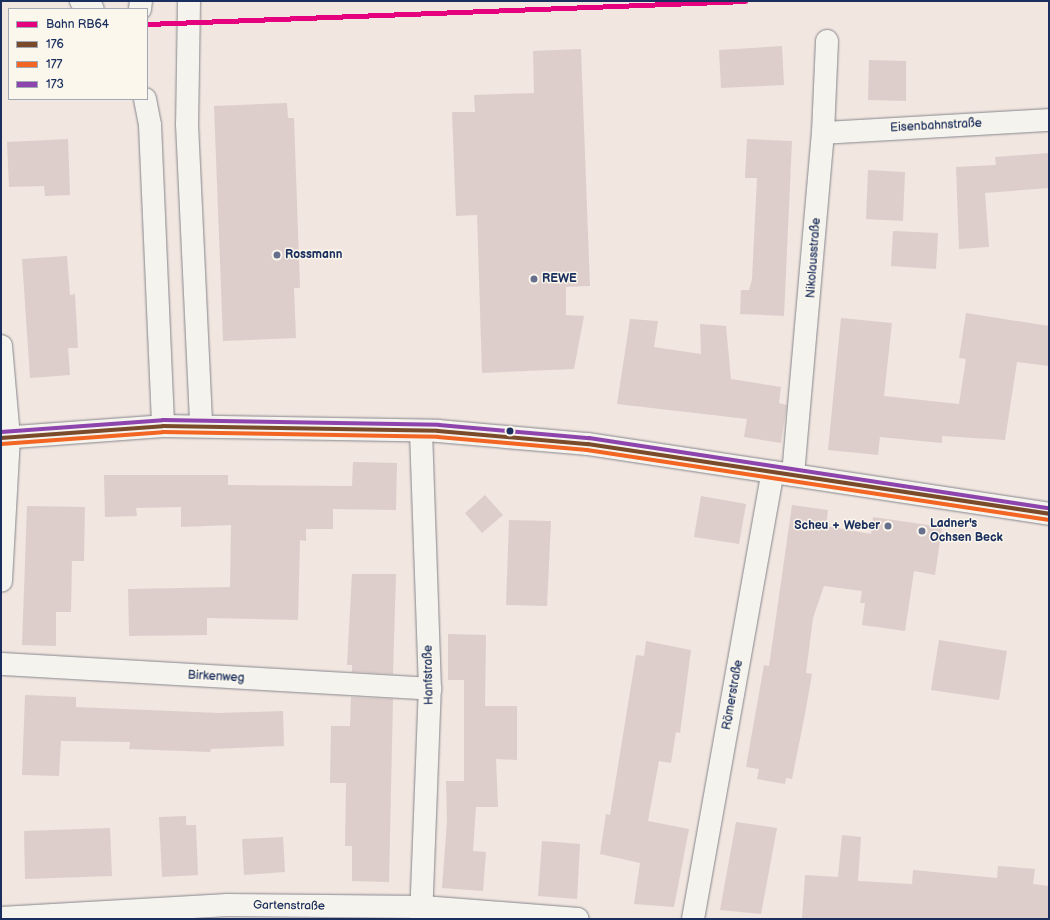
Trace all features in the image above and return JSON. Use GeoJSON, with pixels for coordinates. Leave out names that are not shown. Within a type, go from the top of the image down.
{"type":"FeatureCollection","features":[{"type":"Feature","properties":{"kind":"street"},"geometry":{"type":"LineString","coordinates":[[81,1],[92,8]]}},
{"type":"Feature","properties":{"kind":"street"},"geometry":{"type":"LineString","coordinates":[[189,1],[188,131],[201,426]]}},
{"type":"Feature","properties":{"kind":"street","name":"Nikolausstraße"},"geometry":{"type":"LineString","coordinates":[[783,473],[823,133],[827,41]]}},
{"type":"Feature","properties":{"kind":"street"},"geometry":{"type":"LineString","coordinates":[[145,100],[150,125],[163,426]]}},
{"type":"Feature","properties":{"kind":"street","name":"Eisenbahnstraße"},"geometry":{"type":"LineString","coordinates":[[823,133],[1049,120]]}},
{"type":"Feature","properties":{"kind":"street"},"geometry":{"type":"LineString","coordinates":[[1,346],[5,438],[1,581]]}},
{"type":"Feature","properties":{"kind":"street"},"geometry":{"type":"LineString","coordinates":[[5,438],[163,426],[421,431],[588,444],[1049,514]]}},
{"type":"Feature","properties":{"kind":"street","name":"Hanfstraße"},"geometry":{"type":"LineString","coordinates":[[421,431],[430,689],[422,913]]}},
{"type":"Feature","properties":{"kind":"street","name":"Römerstraße"},"geometry":{"type":"LineString","coordinates":[[693,919],[783,473]]}},
{"type":"Feature","properties":{"kind":"street","name":"Birkenweg"},"geometry":{"type":"LineString","coordinates":[[1,664],[430,689]]}},
{"type":"Feature","properties":{"kind":"street","name":"Gartenstraße"},"geometry":{"type":"LineString","coordinates":[[1,918],[228,906],[578,919]]}},
{"type":"Feature","properties":{"kind":"building"},"geometry":{"type":"Polygon","coordinates":[[[782,46],[784,85],[721,88],[719,50],[782,46]]]}},
{"type":"Feature","properties":{"kind":"building"},"geometry":{"type":"Polygon","coordinates":[[[581,49],[590,286],[566,287],[566,315],[584,316],[574,369],[482,373],[477,215],[456,216],[452,112],[475,112],[474,95],[534,93],[533,51],[581,49]]]}},
{"type":"Feature","properties":{"kind":"building"},"geometry":{"type":"Polygon","coordinates":[[[869,60],[906,61],[906,101],[868,100],[869,60]]]}},
{"type":"Feature","properties":{"kind":"building"},"geometry":{"type":"Polygon","coordinates":[[[287,103],[288,118],[294,118],[300,288],[294,288],[296,338],[223,341],[214,106],[287,103]]]}},
{"type":"Feature","properties":{"kind":"building"},"geometry":{"type":"Polygon","coordinates":[[[68,139],[70,195],[45,196],[44,186],[9,187],[7,142],[68,139]]]}},
{"type":"Feature","properties":{"kind":"building"},"geometry":{"type":"Polygon","coordinates":[[[747,139],[792,141],[784,316],[740,314],[741,290],[749,290],[752,279],[757,178],[745,178],[747,139]]]}},
{"type":"Feature","properties":{"kind":"building"},"geometry":{"type":"Polygon","coordinates":[[[1049,153],[1049,188],[985,193],[989,247],[959,249],[956,167],[996,165],[995,157],[1049,153]]]}},
{"type":"Feature","properties":{"kind":"building"},"geometry":{"type":"Polygon","coordinates":[[[868,170],[905,172],[903,221],[866,219],[868,170]]]}},
{"type":"Feature","properties":{"kind":"building"},"geometry":{"type":"Polygon","coordinates":[[[893,231],[938,233],[936,269],[891,266],[893,231]]]}},
{"type":"Feature","properties":{"kind":"building"},"geometry":{"type":"Polygon","coordinates":[[[67,256],[70,295],[75,294],[78,348],[68,348],[70,375],[30,378],[22,259],[67,256]]]}},
{"type":"Feature","properties":{"kind":"building"},"geometry":{"type":"Polygon","coordinates":[[[966,313],[1049,326],[1049,366],[1017,362],[1005,440],[942,436],[942,443],[880,437],[878,455],[828,450],[841,318],[892,323],[884,396],[959,404],[966,359],[959,358],[966,313]]]}},
{"type":"Feature","properties":{"kind":"building"},"geometry":{"type":"Polygon","coordinates":[[[630,319],[658,321],[654,347],[701,354],[700,324],[726,326],[731,379],[781,387],[779,403],[787,405],[781,443],[744,437],[747,419],[617,404],[630,319]]]}},
{"type":"Feature","properties":{"kind":"building"},"geometry":{"type":"Polygon","coordinates":[[[353,462],[397,463],[396,510],[333,509],[333,529],[306,529],[306,541],[300,540],[298,620],[207,618],[207,635],[129,636],[128,589],[230,587],[231,525],[181,527],[181,507],[136,508],[137,516],[105,517],[104,475],[228,475],[228,485],[352,486],[353,462]]]}},
{"type":"Feature","properties":{"kind":"building"},"geometry":{"type":"Polygon","coordinates":[[[485,495],[503,515],[482,533],[465,513],[485,495]]]}},
{"type":"Feature","properties":{"kind":"building"},"geometry":{"type":"Polygon","coordinates":[[[701,496],[746,504],[739,544],[694,537],[701,496]]]}},
{"type":"Feature","properties":{"kind":"building"},"geometry":{"type":"Polygon","coordinates":[[[792,505],[828,510],[826,526],[871,534],[873,517],[942,527],[935,575],[914,571],[905,631],[862,625],[865,603],[860,603],[862,591],[824,586],[813,618],[806,673],[812,674],[805,714],[792,779],[786,778],[785,784],[757,779],[759,769],[746,767],[764,665],[769,666],[792,505]]]}},
{"type":"Feature","properties":{"kind":"building"},"geometry":{"type":"Polygon","coordinates":[[[27,506],[85,507],[84,561],[72,561],[71,612],[56,612],[56,646],[22,645],[27,506]]]}},
{"type":"Feature","properties":{"kind":"building"},"geometry":{"type":"Polygon","coordinates":[[[509,520],[551,521],[547,606],[506,605],[509,520]]]}},
{"type":"Feature","properties":{"kind":"building"},"geometry":{"type":"Polygon","coordinates":[[[352,574],[396,574],[393,674],[352,672],[352,665],[347,665],[352,574]]]}},
{"type":"Feature","properties":{"kind":"building"},"geometry":{"type":"Polygon","coordinates":[[[448,634],[486,635],[485,706],[517,706],[517,760],[496,759],[498,807],[476,807],[473,851],[486,852],[483,891],[442,888],[447,821],[446,781],[464,781],[464,680],[448,680],[448,634]]]}},
{"type":"Feature","properties":{"kind":"building"},"geometry":{"type":"Polygon","coordinates":[[[939,640],[1007,651],[999,700],[931,690],[939,640]]]}},
{"type":"Feature","properties":{"kind":"building"},"geometry":{"type":"Polygon","coordinates":[[[646,641],[691,650],[680,733],[676,732],[671,763],[659,761],[648,821],[689,829],[674,907],[634,904],[640,863],[600,854],[606,814],[610,815],[636,655],[644,656],[646,641]]]}},
{"type":"Feature","properties":{"kind":"building"},"geometry":{"type":"Polygon","coordinates":[[[25,695],[76,697],[76,707],[219,713],[283,711],[284,746],[211,749],[210,752],[129,749],[130,742],[61,741],[59,776],[22,775],[25,695]]]}},
{"type":"Feature","properties":{"kind":"building"},"geometry":{"type":"Polygon","coordinates":[[[351,697],[393,699],[389,882],[352,881],[352,846],[345,846],[346,783],[330,783],[331,726],[350,726],[351,697]]]}},
{"type":"Feature","properties":{"kind":"building"},"geometry":{"type":"Polygon","coordinates":[[[186,816],[186,825],[196,825],[198,875],[162,877],[159,817],[186,816]]]}},
{"type":"Feature","properties":{"kind":"building"},"geometry":{"type":"Polygon","coordinates":[[[736,822],[777,828],[761,914],[720,910],[736,822]]]}},
{"type":"Feature","properties":{"kind":"building"},"geometry":{"type":"Polygon","coordinates":[[[110,828],[112,876],[25,879],[24,831],[110,828]]]}},
{"type":"Feature","properties":{"kind":"building"},"geometry":{"type":"Polygon","coordinates":[[[842,835],[861,837],[858,881],[912,884],[913,870],[997,878],[998,866],[1035,869],[1033,884],[1049,886],[1049,919],[802,918],[805,875],[838,877],[842,835]]]}},
{"type":"Feature","properties":{"kind":"building"},"geometry":{"type":"Polygon","coordinates":[[[283,837],[285,872],[244,875],[242,839],[283,837]]]}},
{"type":"Feature","properties":{"kind":"building"},"geometry":{"type":"Polygon","coordinates":[[[542,841],[580,844],[577,899],[538,896],[542,841]]]}},
{"type":"Feature","properties":{"kind":"rail line","name":"RB64"},"geometry":{"type":"LineString","coordinates":[[148,24],[745,1]]}},
{"type":"Feature","properties":{"kind":"transit line","name":"173"},"geometry":{"type":"LineString","coordinates":[[1,432],[163,420],[439,425],[589,438],[1049,508]]}},
{"type":"Feature","properties":{"kind":"transit line","name":"176"},"geometry":{"type":"LineString","coordinates":[[1,438],[163,426],[438,431],[588,444],[1049,514]]}},
{"type":"Feature","properties":{"kind":"transit line","name":"177"},"geometry":{"type":"LineString","coordinates":[[1,444],[163,432],[438,437],[587,450],[1048,520]]}},
{"type":"Feature","properties":{"kind":"place","name":"Rossmann"},"geometry":{"type":"Point","coordinates":[277,255]}},
{"type":"Feature","properties":{"kind":"place","name":"REWE"},"geometry":{"type":"Point","coordinates":[534,279]}},
{"type":"Feature","properties":{"kind":"place","name":"Scheu + Weber"},"geometry":{"type":"Point","coordinates":[888,526]}},
{"type":"Feature","properties":{"kind":"place","name":"Ladner's Ochsen Beck"},"geometry":{"type":"Point","coordinates":[922,531]}}]}
